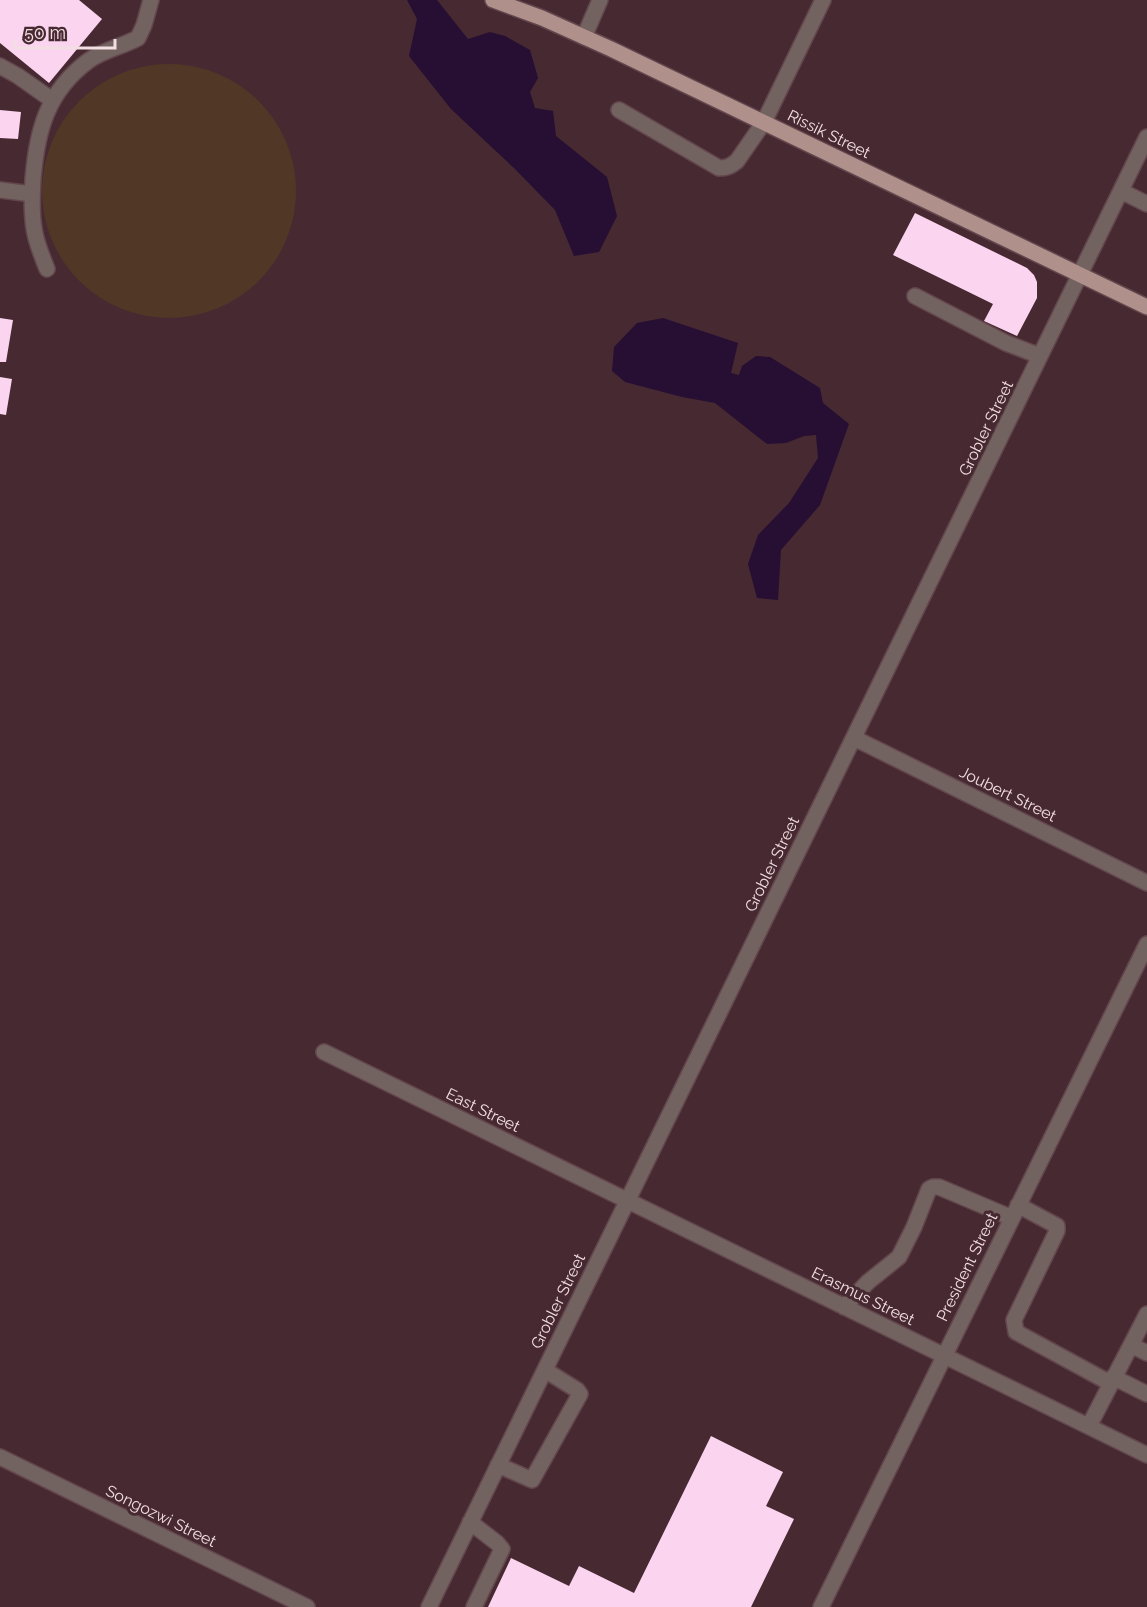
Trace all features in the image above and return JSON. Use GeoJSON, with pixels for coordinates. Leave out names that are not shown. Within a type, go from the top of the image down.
{"type":"FeatureCollection","features":[{"type":"Feature","properties":{"kind":"main road","name":"Rissik Street"},"geometry":{"type":"LineString","coordinates":[[493,0],[585,37],[1147,307]]}},
{"type":"Feature","properties":{"kind":"street"},"geometry":{"type":"LineString","coordinates":[[47,269],[36,238],[32,194],[39,133],[44,117],[52,100],[89,60],[104,51],[138,38],[151,0]]}},
{"type":"Feature","properties":{"kind":"street"},"geometry":{"type":"LineString","coordinates":[[585,37],[600,0]]}},
{"type":"Feature","properties":{"kind":"street"},"geometry":{"type":"LineString","coordinates":[[619,110],[719,168],[726,168],[737,161],[764,122],[823,0]]}},
{"type":"Feature","properties":{"kind":"street"},"geometry":{"type":"LineString","coordinates":[[0,66],[52,100]]}},
{"type":"Feature","properties":{"kind":"street","name":"Grobler Street"},"geometry":{"type":"LineString","coordinates":[[429,1607],[1147,137]]}},
{"type":"Feature","properties":{"kind":"street"},"geometry":{"type":"LineString","coordinates":[[0,190],[32,194]]}},
{"type":"Feature","properties":{"kind":"street"},"geometry":{"type":"LineString","coordinates":[[1120,191],[1147,204]]}},
{"type":"Feature","properties":{"kind":"street"},"geometry":{"type":"LineString","coordinates":[[915,296],[1006,343],[1041,356]]}},
{"type":"Feature","properties":{"kind":"street","name":"Joubert Street"},"geometry":{"type":"LineString","coordinates":[[854,738],[1147,883]]}},
{"type":"Feature","properties":{"kind":"street","name":"President Street"},"geometry":{"type":"LineString","coordinates":[[821,1607],[943,1356],[1146,951]]}},
{"type":"Feature","properties":{"kind":"street","name":"East Street"},"geometry":{"type":"LineString","coordinates":[[324,1052],[627,1201]]}},
{"type":"Feature","properties":{"kind":"street"},"geometry":{"type":"LineString","coordinates":[[844,1307],[867,1282],[899,1257],[929,1189],[939,1187],[1057,1226],[1057,1231],[1014,1320],[1016,1332],[1112,1380],[1147,1394]]}},
{"type":"Feature","properties":{"kind":"street","name":"Erasmus Street"},"geometry":{"type":"LineString","coordinates":[[627,1201],[1147,1455]]}},
{"type":"Feature","properties":{"kind":"street"},"geometry":{"type":"LineString","coordinates":[[1089,1426],[1146,1317]]}},
{"type":"Feature","properties":{"kind":"street"},"geometry":{"type":"LineString","coordinates":[[1131,1345],[1147,1353]]}},
{"type":"Feature","properties":{"kind":"street"},"geometry":{"type":"LineString","coordinates":[[498,1465],[532,1480],[580,1394],[578,1390],[545,1370]]}},
{"type":"Feature","properties":{"kind":"street","name":"Songozwi Street"},"geometry":{"type":"LineString","coordinates":[[0,1457],[307,1607]]}},
{"type":"Feature","properties":{"kind":"street"},"geometry":{"type":"LineString","coordinates":[[470,1522],[497,1543],[501,1549],[474,1607]]}},
{"type":"Feature","properties":{"kind":"shaded area"},"geometry":{"type":"Polygon","coordinates":[[[407,0],[437,0],[468,39],[490,32],[505,36],[530,50],[538,78],[530,92],[535,108],[553,111],[556,136],[607,177],[617,216],[599,252],[574,256],[555,210],[451,109],[409,56],[417,19],[407,0]]]}},
{"type":"Feature","properties":{"kind":"shaded area"},"geometry":{"type":"Polygon","coordinates":[[[169,64],[194,67],[217,74],[229,79],[259,101],[281,131],[286,143],[293,166],[296,191],[293,216],[286,239],[281,251],[259,281],[229,303],[217,308],[194,315],[169,318],[144,315],[121,308],[109,303],[79,281],[57,251],[52,239],[45,216],[42,191],[45,166],[52,143],[57,131],[79,101],[109,79],[121,74],[144,67],[169,64]]]}},
{"type":"Feature","properties":{"kind":"shaded area"},"geometry":{"type":"Polygon","coordinates":[[[663,318],[738,343],[731,373],[739,375],[742,366],[756,356],[770,357],[820,388],[823,403],[849,424],[820,505],[781,550],[778,600],[757,598],[748,564],[758,535],[789,503],[818,458],[816,435],[804,436],[786,443],[767,444],[715,403],[625,382],[612,371],[614,347],[637,323],[663,318]]]}},
{"type":"Feature","properties":{"kind":"building"},"geometry":{"type":"Polygon","coordinates":[[[0,0],[79,0],[102,19],[49,83],[0,43],[0,0]]]}},
{"type":"Feature","properties":{"kind":"building"},"geometry":{"type":"Polygon","coordinates":[[[0,110],[21,112],[18,139],[0,138],[0,110]]]}},
{"type":"Feature","properties":{"kind":"building"},"geometry":{"type":"Polygon","coordinates":[[[915,213],[1027,268],[1034,275],[1037,282],[1037,298],[1017,336],[984,321],[993,304],[893,255],[915,213]]]}},
{"type":"Feature","properties":{"kind":"building"},"geometry":{"type":"Polygon","coordinates":[[[0,318],[13,320],[6,362],[0,362],[0,318]]]}},
{"type":"Feature","properties":{"kind":"building"},"geometry":{"type":"Polygon","coordinates":[[[0,377],[12,379],[6,415],[0,414],[0,377]]]}},
{"type":"Feature","properties":{"kind":"building"},"geometry":{"type":"Polygon","coordinates":[[[711,1436],[783,1472],[766,1506],[794,1519],[751,1607],[488,1607],[511,1558],[569,1586],[579,1566],[634,1593],[711,1436]]]}}]}
